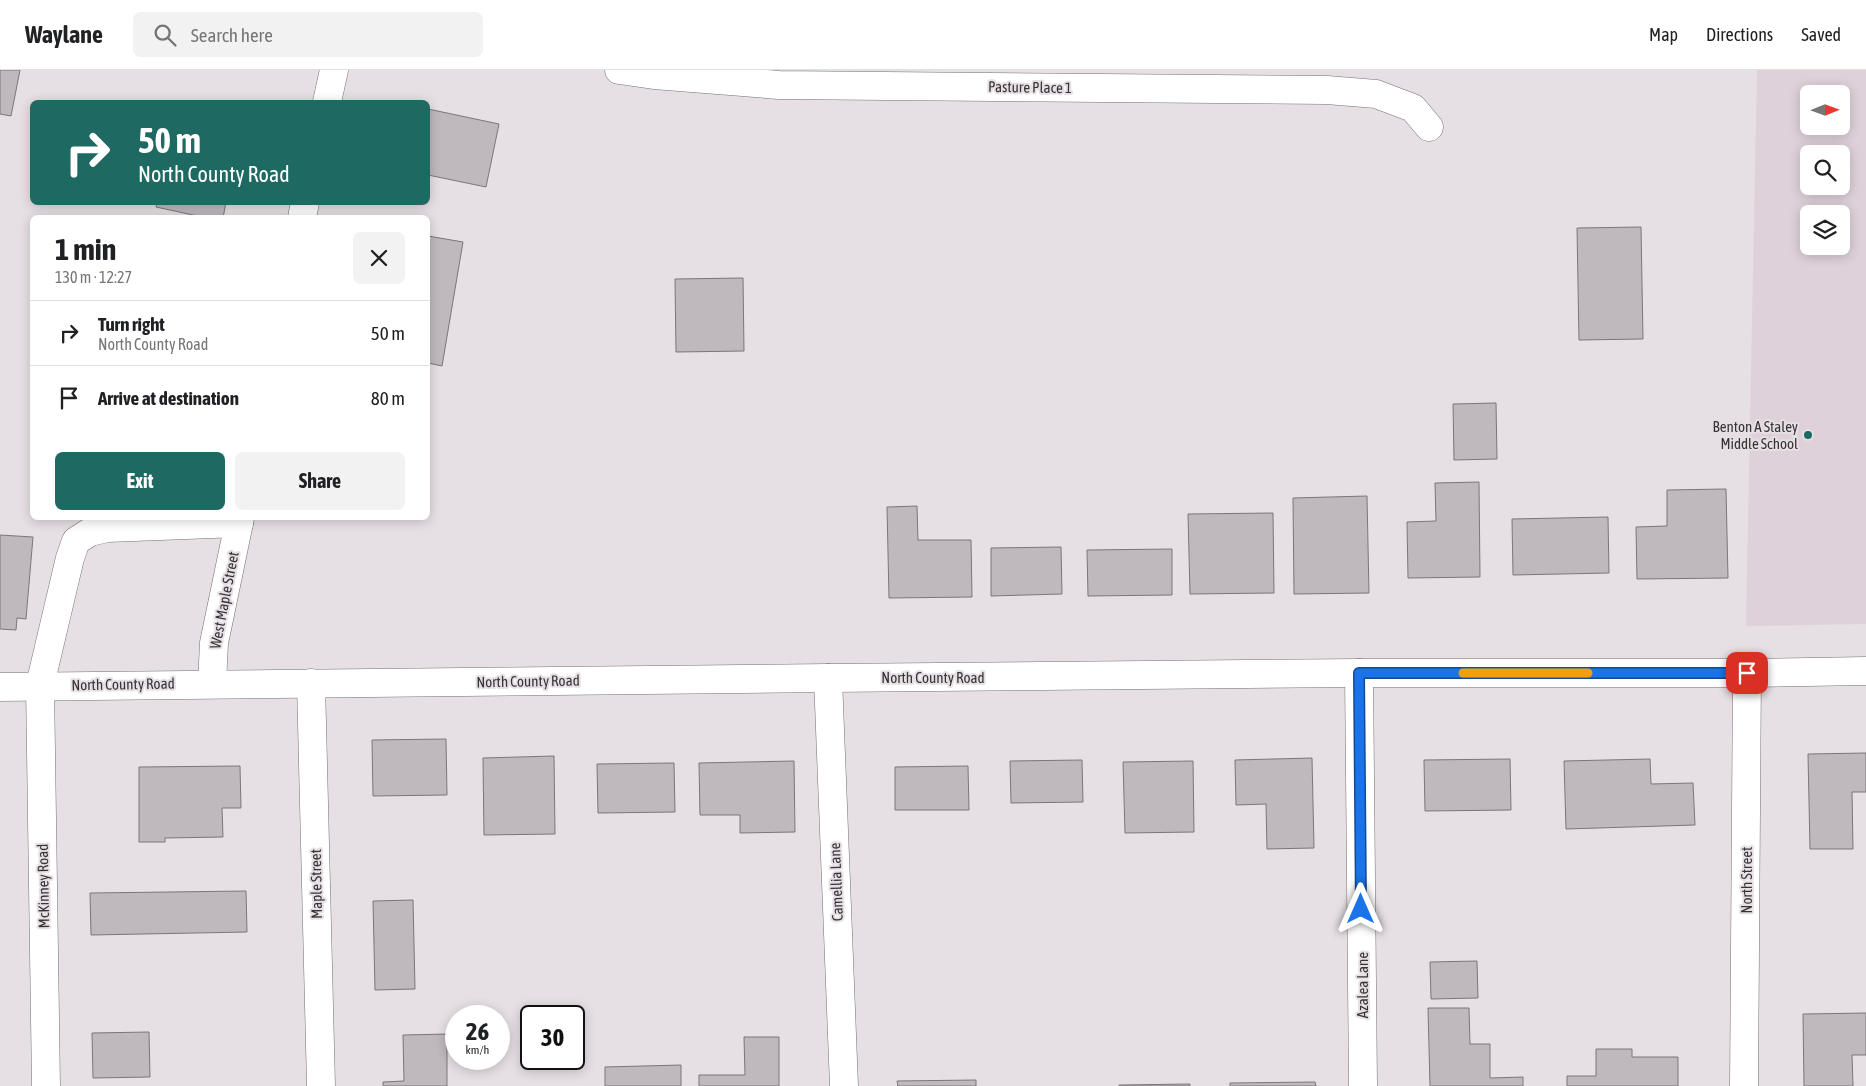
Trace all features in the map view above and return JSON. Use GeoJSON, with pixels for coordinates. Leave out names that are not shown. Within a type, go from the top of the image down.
{"type":"FeatureCollection","features":[{"type":"Feature","properties":{"kind":"street"},"geometry":{"type":"LineString","coordinates":[[327,100],[334,70]]}},
{"type":"Feature","properties":{"kind":"street","name":"Pasture Place 1"},"geometry":{"type":"LineString","coordinates":[[619,70],[654,75],[779,85],[1328,90],[1376,94],[1413,108],[1429,127]]}},
{"type":"Feature","properties":{"kind":"street","name":"West Maple Street"},"geometry":{"type":"LineString","coordinates":[[212,684],[214,643],[239,520]]}},
{"type":"Feature","properties":{"kind":"street","name":"McKinney Road"},"geometry":{"type":"LineString","coordinates":[[46,1086],[40,685],[70,558],[76,541],[90,532],[107,528],[239,520]]}},
{"type":"Feature","properties":{"kind":"street","name":"North County Road"},"geometry":{"type":"LineString","coordinates":[[0,687],[40,685],[1359,673],[1747,673],[1866,671]]}},
{"type":"Feature","properties":{"kind":"street","name":"Azalea Lane"},"geometry":{"type":"LineString","coordinates":[[1359,673],[1363,1086]]}},
{"type":"Feature","properties":{"kind":"street","name":"North Street"},"geometry":{"type":"LineString","coordinates":[[1744,1086],[1747,673]]}},
{"type":"Feature","properties":{"kind":"street","name":"Camellia Lane"},"geometry":{"type":"LineString","coordinates":[[828,678],[844,1086]]}},
{"type":"Feature","properties":{"kind":"street","name":"Maple Street"},"geometry":{"type":"LineString","coordinates":[[312,683],[321,1086]]}},
{"type":"Feature","properties":{"kind":"shaded area","name":"Benton A Staley Middle School"},"geometry":{"type":"Polygon","coordinates":[[[1757,70],[1866,70],[1866,624],[1746,626],[1757,70]]]}},
{"type":"Feature","properties":{"kind":"building"},"geometry":{"type":"Polygon","coordinates":[[[0,70],[20,70],[11,116],[0,114],[0,70]]]}},
{"type":"Feature","properties":{"kind":"building"},"geometry":{"type":"Polygon","coordinates":[[[430,109],[499,124],[486,187],[430,175],[430,109]]]}},
{"type":"Feature","properties":{"kind":"building"},"geometry":{"type":"Polygon","coordinates":[[[156,205],[225,205],[224,215],[193,215],[156,207],[156,205]]]}},
{"type":"Feature","properties":{"kind":"building"},"geometry":{"type":"Polygon","coordinates":[[[1641,227],[1643,339],[1579,340],[1577,228],[1641,227]]]}},
{"type":"Feature","properties":{"kind":"building"},"geometry":{"type":"Polygon","coordinates":[[[430,236],[463,242],[442,366],[430,363],[430,236]]]}},
{"type":"Feature","properties":{"kind":"building"},"geometry":{"type":"Polygon","coordinates":[[[743,278],[744,351],[676,352],[675,279],[743,278]]]}},
{"type":"Feature","properties":{"kind":"building"},"geometry":{"type":"Polygon","coordinates":[[[1496,403],[1497,459],[1454,460],[1453,404],[1496,403]]]}},
{"type":"Feature","properties":{"kind":"building"},"geometry":{"type":"Polygon","coordinates":[[[1479,482],[1480,577],[1408,578],[1407,522],[1436,521],[1435,483],[1479,482]]]}},
{"type":"Feature","properties":{"kind":"building"},"geometry":{"type":"Polygon","coordinates":[[[1726,489],[1728,578],[1637,579],[1636,527],[1667,526],[1667,490],[1726,489]]]}},
{"type":"Feature","properties":{"kind":"building"},"geometry":{"type":"Polygon","coordinates":[[[1367,496],[1369,593],[1294,594],[1293,498],[1367,496]]]}},
{"type":"Feature","properties":{"kind":"building"},"geometry":{"type":"Polygon","coordinates":[[[917,506],[918,540],[971,540],[972,597],[889,598],[887,507],[917,506]]]}},
{"type":"Feature","properties":{"kind":"building"},"geometry":{"type":"Polygon","coordinates":[[[1273,513],[1274,593],[1190,594],[1188,514],[1273,513]]]}},
{"type":"Feature","properties":{"kind":"building"},"geometry":{"type":"Polygon","coordinates":[[[1608,517],[1609,573],[1513,575],[1512,519],[1608,517]]]}},
{"type":"Feature","properties":{"kind":"building"},"geometry":{"type":"Polygon","coordinates":[[[0,535],[33,537],[26,619],[17,618],[16,630],[0,629],[0,535]]]}},
{"type":"Feature","properties":{"kind":"building"},"geometry":{"type":"Polygon","coordinates":[[[1061,547],[1062,594],[991,596],[991,548],[1061,547]]]}},
{"type":"Feature","properties":{"kind":"building"},"geometry":{"type":"Polygon","coordinates":[[[1172,549],[1172,595],[1088,596],[1087,550],[1172,549]]]}},
{"type":"Feature","properties":{"kind":"building"},"geometry":{"type":"Polygon","coordinates":[[[446,739],[447,795],[373,796],[372,740],[446,739]]]}},
{"type":"Feature","properties":{"kind":"building"},"geometry":{"type":"Polygon","coordinates":[[[1866,753],[1866,792],[1852,792],[1853,849],[1810,849],[1808,754],[1866,753]]]}},
{"type":"Feature","properties":{"kind":"building"},"geometry":{"type":"Polygon","coordinates":[[[554,756],[555,834],[484,835],[483,758],[554,756]]]}},
{"type":"Feature","properties":{"kind":"building"},"geometry":{"type":"Polygon","coordinates":[[[1312,758],[1314,848],[1267,849],[1266,804],[1236,805],[1235,760],[1312,758]]]}},
{"type":"Feature","properties":{"kind":"building"},"geometry":{"type":"Polygon","coordinates":[[[1510,759],[1511,810],[1425,811],[1424,760],[1510,759]]]}},
{"type":"Feature","properties":{"kind":"building"},"geometry":{"type":"Polygon","coordinates":[[[1650,759],[1651,784],[1693,783],[1695,825],[1566,829],[1564,761],[1650,759]]]}},
{"type":"Feature","properties":{"kind":"building"},"geometry":{"type":"Polygon","coordinates":[[[1082,760],[1083,802],[1011,803],[1010,761],[1082,760]]]}},
{"type":"Feature","properties":{"kind":"building"},"geometry":{"type":"Polygon","coordinates":[[[794,761],[795,832],[740,833],[740,815],[700,815],[699,763],[794,761]]]}},
{"type":"Feature","properties":{"kind":"building"},"geometry":{"type":"Polygon","coordinates":[[[1193,761],[1194,832],[1125,833],[1123,762],[1193,761]]]}},
{"type":"Feature","properties":{"kind":"building"},"geometry":{"type":"Polygon","coordinates":[[[674,763],[675,812],[598,813],[597,764],[674,763]]]}},
{"type":"Feature","properties":{"kind":"building"},"geometry":{"type":"Polygon","coordinates":[[[240,766],[241,808],[222,808],[223,837],[165,838],[165,842],[139,842],[139,767],[240,766]]]}},
{"type":"Feature","properties":{"kind":"building"},"geometry":{"type":"Polygon","coordinates":[[[968,766],[969,810],[895,810],[895,767],[968,766]]]}},
{"type":"Feature","properties":{"kind":"building"},"geometry":{"type":"Polygon","coordinates":[[[246,891],[247,932],[91,935],[90,893],[246,891]]]}},
{"type":"Feature","properties":{"kind":"building"},"geometry":{"type":"Polygon","coordinates":[[[413,900],[415,989],[375,990],[373,901],[413,900]]]}},
{"type":"Feature","properties":{"kind":"building"},"geometry":{"type":"Polygon","coordinates":[[[1477,961],[1478,998],[1431,999],[1430,962],[1477,961]]]}},
{"type":"Feature","properties":{"kind":"building"},"geometry":{"type":"Polygon","coordinates":[[[1428,1008],[1469,1008],[1470,1044],[1490,1044],[1490,1078],[1523,1077],[1523,1086],[1430,1086],[1428,1008]]]}},
{"type":"Feature","properties":{"kind":"building"},"geometry":{"type":"Polygon","coordinates":[[[1866,1013],[1866,1055],[1852,1055],[1853,1086],[1804,1086],[1803,1014],[1866,1013]]]}},
{"type":"Feature","properties":{"kind":"building"},"geometry":{"type":"Polygon","coordinates":[[[149,1032],[150,1077],[93,1078],[92,1033],[149,1032]]]}},
{"type":"Feature","properties":{"kind":"building"},"geometry":{"type":"Polygon","coordinates":[[[445,1034],[447,1086],[383,1086],[383,1082],[404,1081],[403,1035],[445,1034]]]}},
{"type":"Feature","properties":{"kind":"building"},"geometry":{"type":"Polygon","coordinates":[[[744,1037],[779,1037],[779,1086],[699,1086],[699,1075],[745,1075],[744,1037]]]}},
{"type":"Feature","properties":{"kind":"building"},"geometry":{"type":"Polygon","coordinates":[[[1596,1049],[1632,1049],[1632,1057],[1678,1057],[1678,1086],[1567,1086],[1567,1076],[1596,1076],[1596,1049]]]}},
{"type":"Feature","properties":{"kind":"building"},"geometry":{"type":"Polygon","coordinates":[[[681,1065],[681,1086],[605,1086],[605,1067],[681,1065]]]}},
{"type":"Feature","properties":{"kind":"building"},"geometry":{"type":"Polygon","coordinates":[[[976,1080],[976,1086],[898,1086],[897,1081],[976,1080]]]}},
{"type":"Feature","properties":{"kind":"building"},"geometry":{"type":"Polygon","coordinates":[[[1315,1082],[1316,1086],[1230,1086],[1230,1083],[1315,1082]]]}},
{"type":"Feature","properties":{"kind":"building"},"geometry":{"type":"Polygon","coordinates":[[[1190,1084],[1190,1086],[1119,1086],[1119,1085],[1190,1084]]]}},
{"type":"Feature","properties":{"kind":"slow traffic"},"geometry":{"type":"LineString","coordinates":[[1463,673],[1588,673]]}},
{"type":"Feature","properties":{"kind":"place","name":"Benton A Staley Middle School"},"geometry":{"type":"Point","coordinates":[1808,435]}},
{"type":"Feature","properties":{"kind":"route"},"geometry":{"type":"LineString","coordinates":[[1361,909],[1359,673],[1747,673]]}}]}
